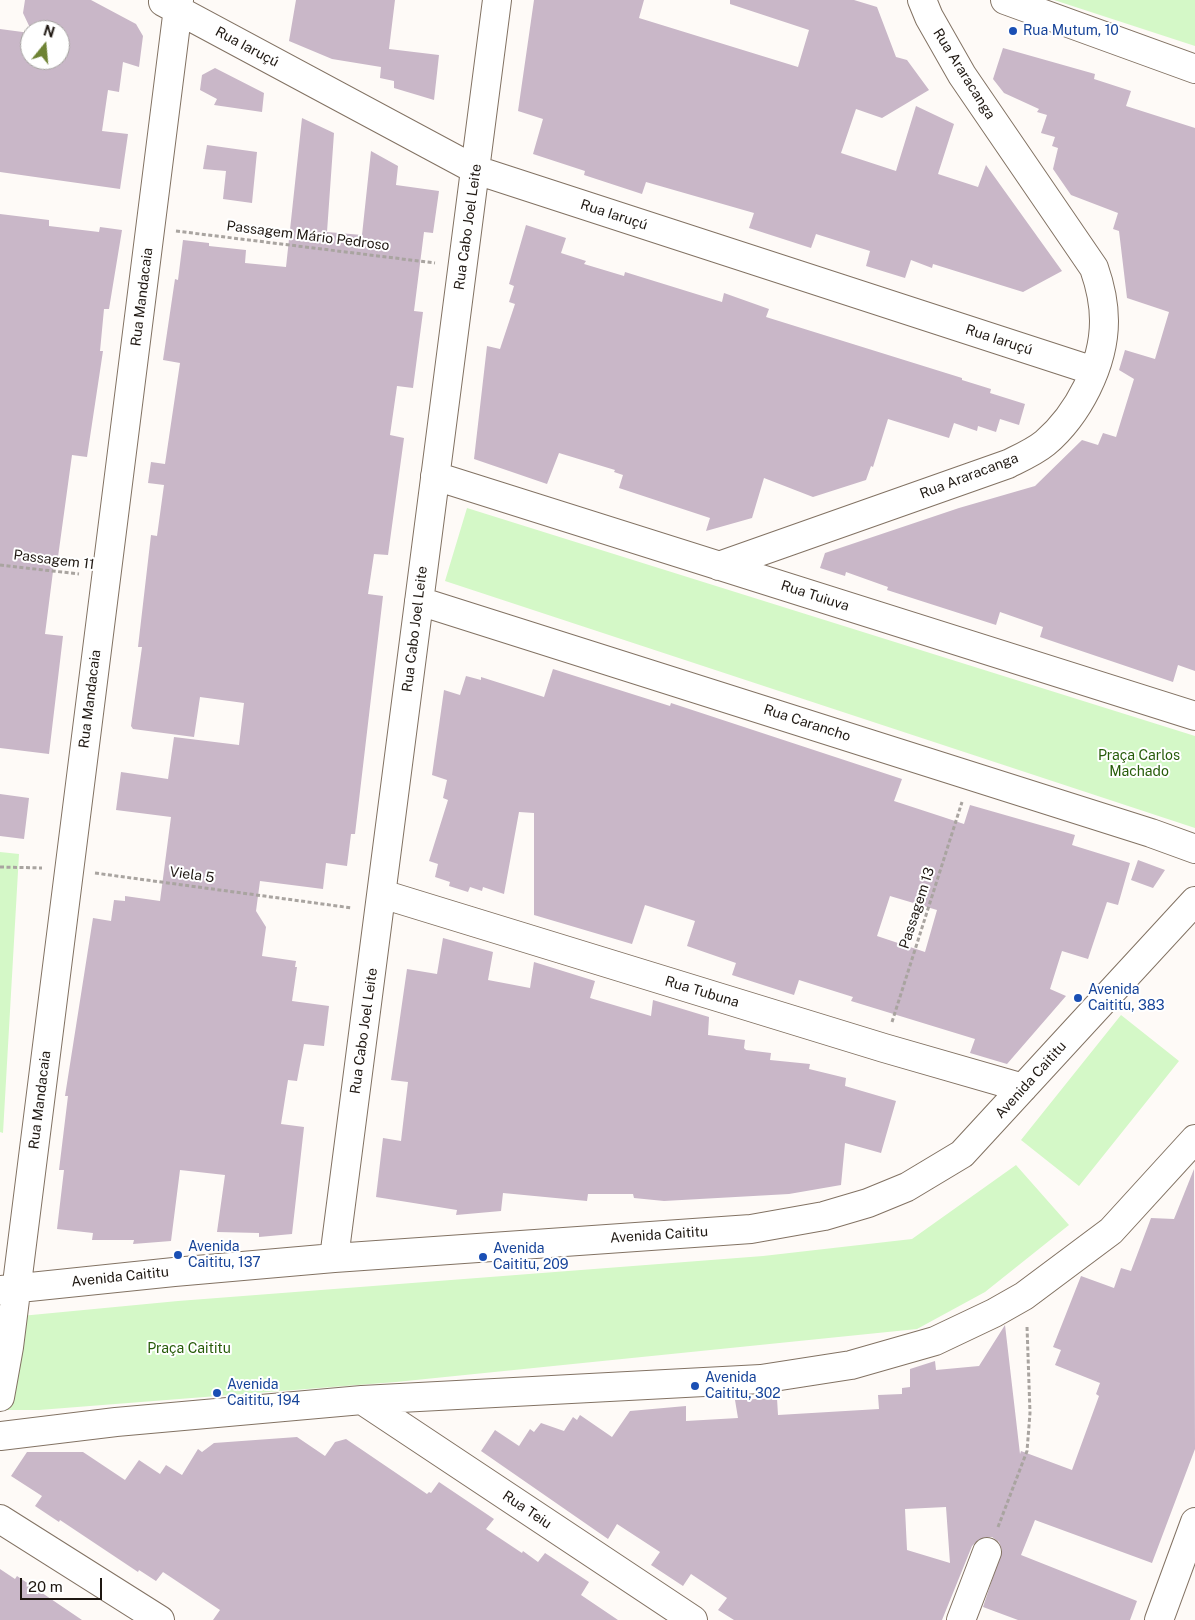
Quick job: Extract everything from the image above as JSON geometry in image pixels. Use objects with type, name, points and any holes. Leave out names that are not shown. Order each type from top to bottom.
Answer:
[{"type":"street","name":"Rua Cabo Joel Leite","points":[[334,1258],[497,0]]},
{"type":"street","name":"Rua Araracanga","points":[[718,566],[1008,464],[1044,443],[1073,412],[1094,371],[1104,322],[1100,287],[1094,268],[962,75],[929,17],[922,0]]},
{"type":"street","points":[[1005,0],[1195,69]]},
{"type":"street","name":"Rua Iaruçú","points":[[172,3],[476,170],[1094,371]]},
{"type":"street","name":"Rua Mandacaia","points":[[0,1397],[8,1289],[68,869],[151,228],[172,3]]},
{"type":"street","name":"Rua Tuiuva","points":[[434,476],[1195,716]]},
{"type":"street","name":"Rua Carancho","points":[[419,601],[971,775],[1152,833],[1195,849]]},
{"type":"street","name":"Rua Tubuna","points":[[381,903],[1023,1088]]},
{"type":"street","name":"Avenida Caititu","points":[[8,1289],[334,1258],[751,1229],[824,1216],[868,1203],[907,1187],[962,1154],[1195,903]]},
{"type":"street","points":[[0,1436],[116,1422],[362,1400],[761,1379],[851,1365],[935,1341],[994,1313],[1024,1296],[1111,1231],[1195,1139]]},
{"type":"street","name":"Rua Teiu","points":[[362,1400],[693,1620]]},
{"type":"street","points":[[0,1519],[160,1620]]},
{"type":"street","points":[[1159,1620],[1195,1522]]},
{"type":"street","points":[[961,1620],[987,1552]]},
{"type":"path","name":"Passagem Mário Pedroso","points":[[151,228],[462,267]]},
{"type":"path","name":"Passagem 11","points":[[0,565],[106,578]]},
{"type":"path","name":"Passagem 13","points":[[884,1048],[971,775]]},
{"type":"path","name":"Viela 5","points":[[0,867],[68,869],[381,903]]},
{"type":"path","points":[[987,1552],[1016,1484],[1027,1451],[1030,1413],[1024,1296]]},
{"type":"green space","points":[[1054,0],[1195,0],[1195,46]]},
{"type":"green space","name":"Praça Carlos Machado","points":[[467,508],[1195,736],[1195,828],[445,581]]},
{"type":"green space","points":[[0,852],[19,854],[3,1133],[0,1132]]},
{"type":"green space","points":[[1121,1015],[1179,1061],[1079,1186],[1021,1140]]},
{"type":"green space","name":"Praça Caititu","points":[[1016,1165],[1069,1225],[985,1292],[917,1329],[396,1382],[39,1410],[0,1410],[0,1318],[178,1301],[763,1256],[912,1239]]},
{"type":"building","points":[[25,0],[91,0],[136,24],[143,36],[139,67],[123,62],[119,92],[108,90],[102,131],[128,134],[120,189],[0,172],[0,29],[20,32],[20,70],[70,70],[70,20],[26,20],[23,13]]},
{"type":"building","points":[[296,0],[395,0],[389,49],[439,55],[434,100],[394,88],[394,81],[380,78],[381,67],[332,59],[289,41]]},
{"type":"building","points":[[534,0],[644,0],[639,18],[798,67],[809,30],[730,4],[730,0],[854,0],[877,7],[896,57],[907,60],[929,90],[882,118],[856,109],[841,153],[896,171],[916,106],[954,124],[938,174],[978,187],[986,165],[1062,271],[1023,292],[933,264],[932,268],[911,260],[905,278],[866,266],[870,251],[816,234],[811,248],[749,228],[754,213],[646,182],[642,194],[584,175],[585,171],[533,154],[543,119],[518,111]]},
{"type":"building","points":[[1003,48],[1095,74],[1094,79],[1131,91],[1126,106],[1195,128],[1195,671],[1178,665],[1173,682],[1040,637],[1043,627],[1000,612],[996,625],[887,590],[888,587],[846,572],[845,576],[820,568],[825,553],[959,508],[1035,486],[1082,440],[1098,445],[1103,433],[1116,437],[1134,379],[1119,370],[1125,350],[1155,359],[1169,312],[1127,298],[1119,231],[1113,229],[1118,213],[1071,195],[1053,169],[1058,148],[1052,146],[1055,137],[1041,133],[1047,115],[1037,112],[1039,109],[1004,93],[993,79]]},
{"type":"building","points":[[215,68],[264,93],[262,112],[214,105],[217,99],[200,90],[202,75]]},
{"type":"building","points":[[302,118],[334,133],[327,232],[362,235],[371,151],[398,166],[396,185],[439,191],[433,233],[424,232],[414,311],[423,312],[413,388],[397,386],[390,435],[404,438],[388,555],[374,554],[368,594],[383,596],[355,834],[351,834],[347,866],[326,863],[323,889],[260,881],[256,911],[266,927],[262,956],[296,961],[295,967],[297,967],[292,1001],[329,1006],[324,1046],[304,1044],[297,1081],[288,1080],[281,1124],[304,1127],[292,1234],[259,1237],[259,1233],[217,1232],[225,1175],[180,1170],[171,1241],[133,1244],[134,1240],[92,1240],[93,1233],[57,1229],[64,1170],[59,1170],[68,1096],[65,1096],[93,918],[111,921],[114,900],[125,901],[125,896],[160,901],[171,817],[116,810],[121,772],[168,779],[174,737],[239,745],[244,703],[200,697],[194,737],[133,729],[131,726],[142,647],[138,647],[151,535],[157,536],[164,485],[148,483],[151,462],[165,464],[180,363],[163,360],[175,279],[178,280],[183,240],[209,243],[209,246],[246,250],[245,263],[286,267]]},
{"type":"building","points":[[207,145],[257,152],[252,203],[223,199],[226,171],[203,169]]},
{"type":"building","points":[[0,214],[49,220],[49,226],[99,232],[100,227],[122,230],[109,309],[104,309],[100,351],[103,351],[87,457],[72,455],[58,557],[55,556],[45,634],[63,636],[49,754],[0,748]]},
{"type":"building","points":[[526,225],[566,238],[561,253],[586,261],[584,264],[624,276],[625,272],[722,302],[724,293],[769,309],[766,317],[962,378],[962,380],[991,389],[990,393],[1025,404],[1019,425],[1000,419],[996,432],[978,426],[977,431],[954,423],[949,438],[888,419],[873,467],[871,466],[866,480],[813,497],[764,478],[752,518],[706,531],[710,518],[619,488],[623,475],[614,472],[615,470],[559,453],[547,484],[474,459],[487,346],[500,349],[515,304],[509,302],[514,286],[509,284]]},
{"type":"building","points":[[553,669],[670,706],[671,703],[902,779],[894,801],[964,824],[970,805],[1075,835],[1072,845],[1130,863],[1118,905],[1107,902],[1088,959],[1062,951],[1050,989],[1066,996],[1007,1064],[970,1053],[975,1039],[851,1001],[853,997],[799,980],[794,995],[732,975],[736,963],[687,946],[695,921],[645,905],[632,944],[534,915],[534,813],[519,812],[504,894],[483,887],[482,891],[470,887],[468,892],[449,886],[450,882],[435,877],[438,864],[429,861],[448,800],[443,798],[447,780],[432,775],[444,690],[460,695],[466,676],[481,680],[481,677],[544,697]],"holes":[[[890,896],[937,910],[925,952],[877,936]]]},
{"type":"building","points":[[0,794],[29,798],[24,839],[0,836]]},
{"type":"building","points":[[1138,860],[1165,870],[1153,888],[1131,880]]},
{"type":"building","points":[[443,938],[493,952],[488,980],[530,988],[534,962],[595,981],[590,998],[651,1016],[653,1000],[709,1017],[708,1035],[745,1040],[744,1048],[746,1050],[771,1053],[770,1060],[810,1064],[809,1069],[846,1078],[845,1086],[896,1101],[881,1153],[845,1143],[841,1185],[789,1194],[664,1201],[634,1198],[633,1194],[588,1194],[587,1201],[503,1193],[501,1211],[456,1215],[457,1210],[376,1197],[383,1138],[401,1141],[408,1082],[391,1080],[407,969],[437,974]]},
{"type":"building","points":[[1194,1169],[1195,1449],[1152,1563],[1035,1520],[1021,1555],[1137,1601],[1130,1620],[1018,1620],[983,1607],[1002,1550],[999,1542],[992,1537],[985,1537],[978,1540],[972,1546],[942,1620],[734,1620],[718,1610],[727,1598],[691,1574],[683,1586],[651,1565],[660,1552],[617,1524],[608,1539],[481,1451],[495,1430],[519,1446],[530,1429],[534,1432],[541,1423],[564,1431],[573,1417],[577,1420],[580,1415],[612,1437],[630,1411],[686,1406],[686,1421],[738,1418],[735,1400],[777,1398],[778,1415],[879,1409],[878,1395],[902,1394],[902,1388],[910,1387],[910,1369],[935,1361],[936,1370],[979,1366],[1005,1325],[1020,1454],[1021,1451],[1072,1470],[1099,1396],[1096,1394],[1100,1383],[1055,1365],[1061,1350],[1053,1347],[1081,1276],[1114,1288],[1121,1268],[1131,1271],[1151,1218],[1174,1219]],"holes":[[[946,1507],[950,1563],[907,1550],[905,1509]]]},
{"type":"building","points":[[297,1437],[325,1456],[335,1442],[346,1439],[427,1494],[431,1493],[439,1482],[494,1519],[486,1529],[522,1553],[523,1551],[538,1562],[545,1553],[589,1582],[581,1595],[618,1620],[213,1620],[220,1610],[163,1572],[156,1581],[139,1570],[138,1572],[60,1520],[59,1522],[35,1506],[42,1496],[11,1476],[27,1452],[83,1452],[125,1480],[139,1460],[160,1474],[166,1465],[182,1475],[198,1449],[202,1452],[214,1443]]},
{"type":"building","points":[[0,1569],[15,1579],[17,1576],[82,1620],[0,1620]]},
{"type":"place","name":"Rua Mutum, 10","points":[[1013,31]]},
{"type":"place","name":"Avenida Caititu, 383","points":[[1078,998]]},
{"type":"place","name":"Avenida Caititu, 137","points":[[178,1255]]},
{"type":"place","name":"Avenida Caititu, 209","points":[[483,1257]]},
{"type":"place","name":"Avenida Caititu, 302","points":[[695,1386]]},
{"type":"place","name":"Avenida Caititu, 194","points":[[217,1393]]}]
